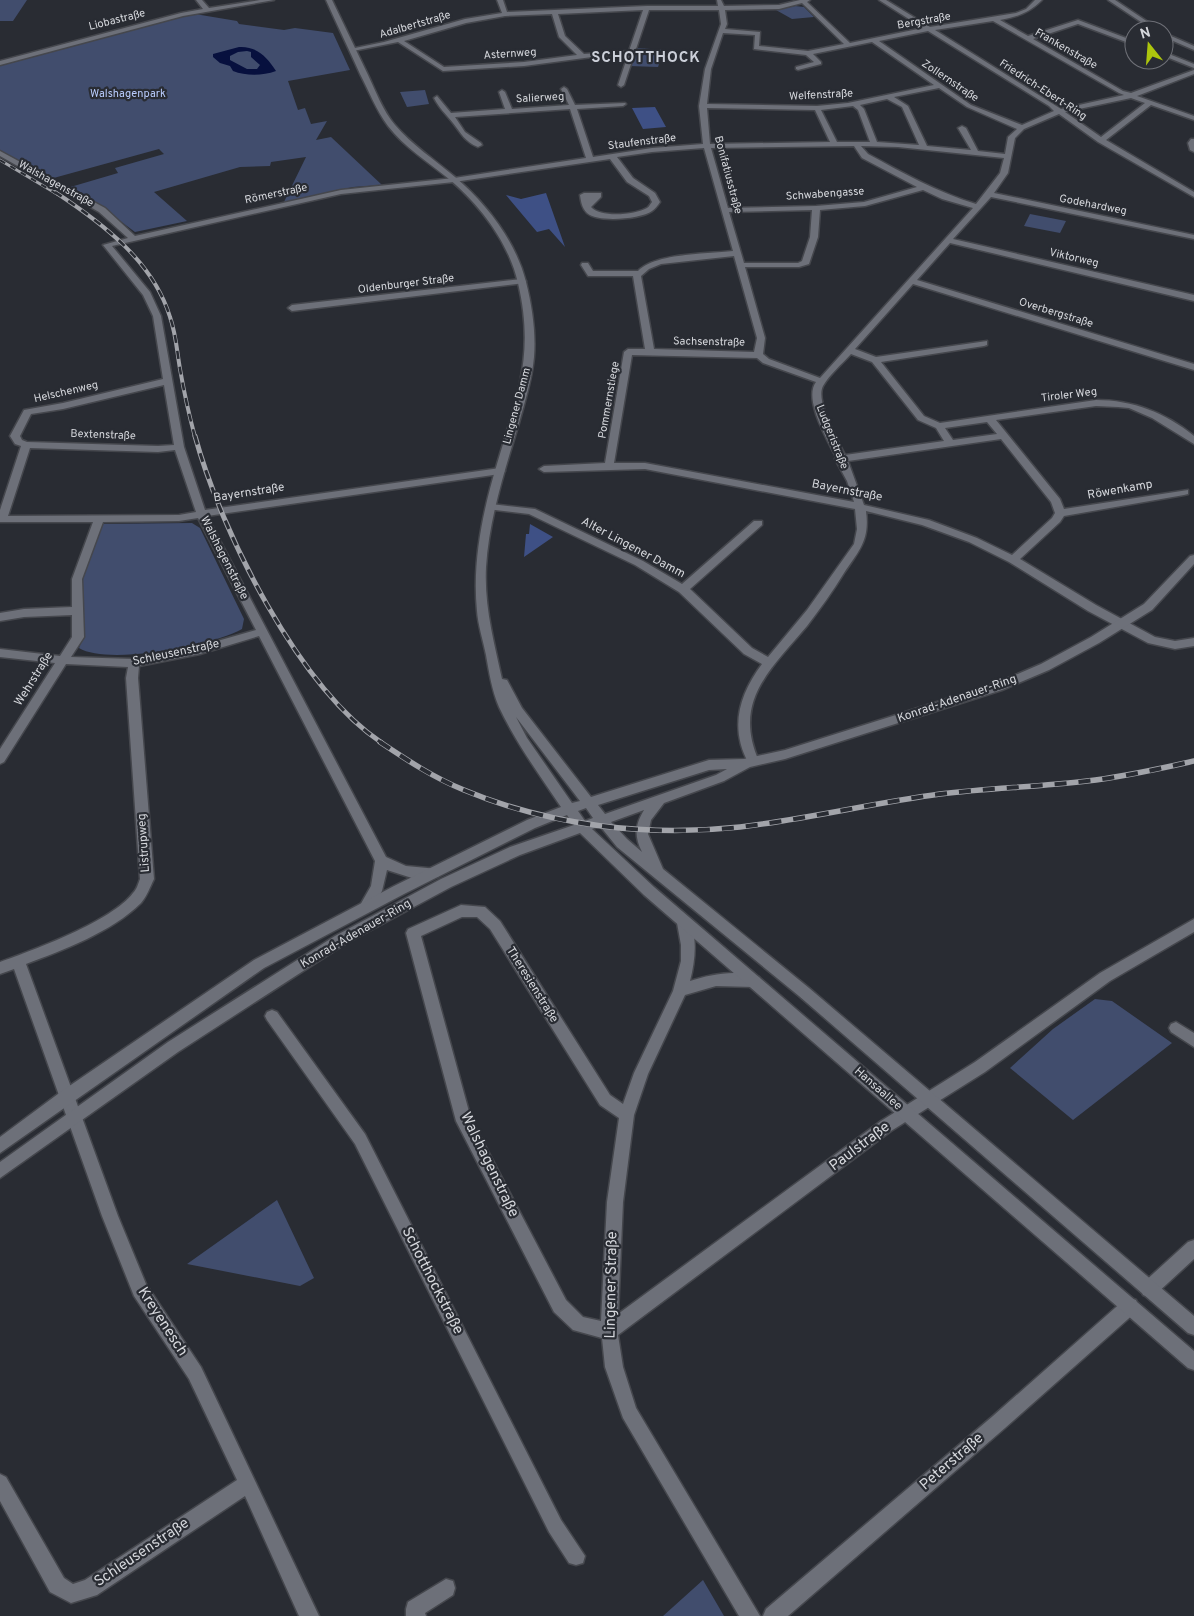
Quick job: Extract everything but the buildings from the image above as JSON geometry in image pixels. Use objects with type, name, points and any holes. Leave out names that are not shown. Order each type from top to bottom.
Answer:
[{"type":"street","points":[[199,0],[207,10]]},
{"type":"street","name":"Liobastraße","points":[[0,63],[129,27],[207,10],[271,0]]},
{"type":"street","name":"Lingener Damm","points":[[329,0],[378,104],[391,125],[408,143],[454,180],[490,218],[505,239],[514,257],[522,281],[530,321],[530,356],[526,378],[491,507],[481,567],[482,612],[504,705],[522,740],[569,809]]},
{"type":"street","points":[[500,0],[504,14]]},
{"type":"street","points":[[655,0],[658,8]]},
{"type":"street","name":"Bonifatiusstraße","points":[[718,0],[724,19],[705,82],[702,106],[707,146],[762,338],[758,350],[759,355]]},
{"type":"street","name":"Friedrich-Ebert-Ring","points":[[882,0],[1060,111],[1101,140],[1194,195]]},
{"type":"street","name":"Bergstraße","points":[[721,31],[758,33],[756,48],[808,53],[929,29],[1017,15],[1028,10],[1039,0]]},
{"type":"street","points":[[1111,0],[1142,20]]},
{"type":"street","points":[[805,1],[849,45]]},
{"type":"street","name":"Adalbertstraße","points":[[353,49],[399,40],[465,21],[504,14],[647,8],[779,7],[805,1]]},
{"type":"street","points":[[621,85],[647,8]]},
{"type":"street","points":[[554,11],[562,37],[582,56]]},
{"type":"street","name":"Frankenstraße","points":[[994,19],[1130,96],[1194,118]]},
{"type":"street","points":[[1028,38],[1078,22],[1124,39]]},
{"type":"street","points":[[1174,39],[1194,48]]},
{"type":"street","name":"Asternweg","points":[[399,40],[443,69],[524,64],[607,52],[631,52]]},
{"type":"street","name":"Zollernstraße","points":[[873,40],[969,106],[1022,128]]},
{"type":"street","points":[[798,68],[819,64],[808,53]]},
{"type":"street","points":[[1174,58],[1194,66]]},
{"type":"street","points":[[821,381],[989,194],[1004,173],[1012,137],[1022,128],[1060,111],[1130,96],[1194,72]]},
{"type":"street","name":"Welfenstraße","points":[[702,106],[817,108],[855,104],[940,86]]},
{"type":"street","name":"Salierweg","points":[[564,89],[573,107],[590,159]]},
{"type":"street","name":"Salierweg","points":[[502,92],[509,111]]},
{"type":"street","points":[[888,97],[905,106],[924,147]]},
{"type":"street","points":[[437,98],[443,109],[456,122],[462,133],[478,145]]},
{"type":"street","points":[[1101,140],[1149,103]]},
{"type":"street","name":"Salierweg","points":[[450,115],[623,104]]},
{"type":"street","points":[[855,104],[861,109],[874,144]]},
{"type":"street","points":[[817,108],[834,144]]},
{"type":"street","name":"Salierweg","points":[[456,122],[469,121],[482,113]]},
{"type":"street","points":[[962,128],[976,153]]},
{"type":"street","points":[[1194,141],[1192,143],[1194,150]]},
{"type":"street","points":[[856,144],[864,156],[924,187],[945,197],[978,207]]},
{"type":"street","name":"Staufenstraße","points":[[454,180],[652,150],[707,146],[874,144],[1008,156]]},
{"type":"street","name":"Walshagenstraße","points":[[0,153],[102,210],[132,238]]},
{"type":"street","points":[[588,206],[592,214],[599,218],[649,210],[656,202],[652,195],[630,180],[612,156]]},
{"type":"street","name":"Römerstraße","points":[[107,245],[341,192],[454,180]]},
{"type":"street","name":"Schwabengasse","points":[[725,210],[816,208],[865,204],[924,187]]},
{"type":"street","name":"Godehardweg","points":[[989,194],[1194,237]]},
{"type":"street","points":[[741,265],[799,265],[806,262],[814,237],[816,208]]},
{"type":"street","name":"Viktorweg","points":[[948,240],[1194,298]]},
{"type":"street","name":"Walshagenstraße","points":[[107,245],[147,294],[157,316],[179,447],[202,515],[381,861]]},
{"type":"street","points":[[650,352],[637,276],[646,267],[660,262],[738,253]]},
{"type":"street","points":[[585,265],[591,274],[640,273]]},
{"type":"street","name":"Oldenburger Straße","points":[[292,308],[522,281]]},
{"type":"street","name":"Overbergstraße","points":[[912,281],[1194,367]]},
{"type":"street","points":[[849,350],[875,360],[984,343]]},
{"type":"street","name":"Pommernstiege","points":[[609,466],[628,352],[650,352]]},
{"type":"street","name":"Sachsenstraße","points":[[650,352],[759,355],[766,361],[821,381]]},
{"type":"street","points":[[875,360],[921,418],[939,426],[951,444]]},
{"type":"street","name":"Ludgeristraße","points":[[750,762],[744,742],[743,726],[744,708],[752,691],[770,663],[811,613],[859,544],[863,523],[861,507],[817,403],[816,392],[821,381]]},
{"type":"street","name":"Helschenweg","points":[[26,445],[18,442],[15,436],[27,412],[52,409],[128,388],[168,382]]},
{"type":"street","name":"Tiroler Weg","points":[[939,426],[1096,403],[1118,404],[1133,407],[1159,419],[1185,432],[1194,441]]},
{"type":"street","points":[[989,418],[1056,501],[1060,513],[1056,520],[1013,560]]},
{"type":"street","points":[[840,459],[1003,436]]},
{"type":"street","points":[[1,519],[26,445]]},
{"type":"street","name":"Bextenstraße","points":[[26,445],[158,449],[179,447]]},
{"type":"street","name":"Bayernstraße","points":[[544,469],[645,466],[861,507],[925,522],[973,540],[1013,560],[1122,624],[1161,644],[1175,645],[1194,642]]},
{"type":"street","name":"Bayernstraße","points":[[1,519],[179,518],[221,510],[500,471]]},
{"type":"street","name":"Röwenkamp","points":[[1060,513],[1184,492]]},
{"type":"street","name":"Alter Lingener Damm","points":[[491,507],[531,511],[639,563],[683,589],[748,651],[770,663]]},
{"type":"street","name":"Wehrstraße","points":[[0,759],[78,637],[77,580],[99,519]]},
{"type":"street","points":[[683,589],[758,523]]},
{"type":"street","name":"Konrad-Adenauer-Ring","points":[[0,1146],[67,1096],[260,964],[366,907],[531,824],[588,802],[709,765],[750,762],[785,754],[998,687],[1045,667],[1122,624],[1148,607],[1194,558]]},
{"type":"street","points":[[0,617],[24,613],[77,611]]},
{"type":"street","name":"Schleusenstraße","points":[[0,653],[62,660],[111,663],[134,662],[200,650],[261,632]]},
{"type":"street","name":"Listrupweg","points":[[0,968],[18,962],[107,920],[138,897],[147,879],[132,678],[134,662]]},
{"type":"street","name":"Lingener Damm","points":[[493,665],[518,711],[588,802]]},
{"type":"street","name":"Konrad-Adenauer-Ring","points":[[0,1171],[173,1048],[340,940],[446,883],[515,851],[720,778],[750,762]]},
{"type":"street","points":[[659,800],[644,817],[642,839],[646,852],[663,878]]},
{"type":"street","name":"Hansaallee","points":[[588,802],[622,843],[804,992],[1194,1327]]},
{"type":"street","name":"Hansaallee","points":[[569,809],[582,827],[684,923],[754,981],[1194,1362]]},
{"type":"street","points":[[381,861],[394,870],[432,873]]},
{"type":"street","points":[[366,907],[378,887],[381,876],[381,861]]},
{"type":"street","name":"Theresienstraße","points":[[413,933],[461,911],[480,911],[495,925],[605,1100],[627,1115]]},
{"type":"street","name":"Lingener Straße","points":[[684,923],[688,945],[688,962],[680,991],[641,1073],[627,1115],[615,1202],[609,1331],[614,1368],[629,1412],[750,1616]]},
{"type":"street","name":"Paulstraße","points":[[609,1331],[811,1184],[886,1126],[980,1068],[1105,977],[1194,925]]},
{"type":"street","name":"Walshagenstraße","points":[[413,933],[418,958],[464,1121],[560,1306],[579,1324],[609,1331]]},
{"type":"street","name":"Kreyenesch","points":[[18,962],[74,1117],[140,1290],[195,1373],[310,1616]]},
{"type":"street","points":[[680,991],[698,983],[714,979],[734,978],[754,981]]},
{"type":"street","name":"Schotthockstraße","points":[[272,1016],[360,1139],[555,1526],[576,1556]]},
{"type":"street","points":[[1176,1028],[1194,1040]]},
{"type":"street","points":[[1149,1289],[1194,1248]]},
{"type":"street","name":"Peterstraße","points":[[773,1616],[999,1422],[1130,1306]]},
{"type":"street","name":"Schleusenstraße","points":[[0,1482],[57,1585],[71,1594],[90,1588],[248,1483]]},
{"type":"street","points":[[416,1616],[415,1610],[446,1588]]},
{"type":"green space","points":[[0,0],[27,0],[13,21],[0,21]]},
{"type":"green space","points":[[795,6],[804,7],[814,17],[792,19],[776,10]]},
{"type":"green space","name":"Walshagenpark","points":[[195,14],[237,21],[239,24],[284,30],[295,28],[333,33],[350,70],[288,81],[298,110],[305,108],[311,124],[327,121],[316,140],[331,137],[382,185],[353,187],[284,202],[306,157],[271,162],[270,166],[240,167],[154,192],[187,221],[135,232],[104,209],[67,188],[118,173],[115,168],[164,154],[159,149],[50,179],[0,151],[0,66]]},
{"type":"green space","points":[[637,48],[664,50],[658,67],[629,66],[632,52]]},
{"type":"green space","points":[[425,90],[429,104],[407,107],[400,92]]},
{"type":"green space","points":[[1030,214],[1066,221],[1060,233],[1024,226]]},
{"type":"green space","points":[[192,523],[200,528],[244,619],[242,629],[186,647],[136,654],[113,655],[93,653],[79,648],[83,638],[81,581],[100,524]]},
{"type":"green space","points":[[1095,999],[1112,1001],[1172,1043],[1073,1120],[1010,1068],[1053,1029]]},
{"type":"green space","points":[[277,1200],[314,1278],[300,1286],[187,1264]]},
{"type":"green space","points":[[703,1580],[724,1616],[663,1616]]},
{"type":"shaded area","points":[[239,47],[251,48],[261,53],[276,71],[260,75],[238,73],[233,71],[230,66],[220,63],[213,57],[213,54]],"holes":[[[238,52],[251,52],[251,57],[260,65],[257,69],[247,69],[230,60],[230,56]]]},
{"type":"railway","points":[[0,160],[57,194]]},
{"type":"railway","points":[[55,192],[108,230],[124,245],[139,261],[162,297],[172,323],[195,437]]},
{"type":"railway","points":[[195,436],[223,516],[243,560],[267,604],[293,646],[321,685],[351,718],[382,743]]},
{"type":"railway","points":[[380,742],[442,780],[497,802],[530,812],[600,826],[670,831],[740,827],[940,794],[1100,779],[1140,773],[1194,761]]},
{"type":"district","name":"SCHOTTHOCK","points":[[646,58]]}]
